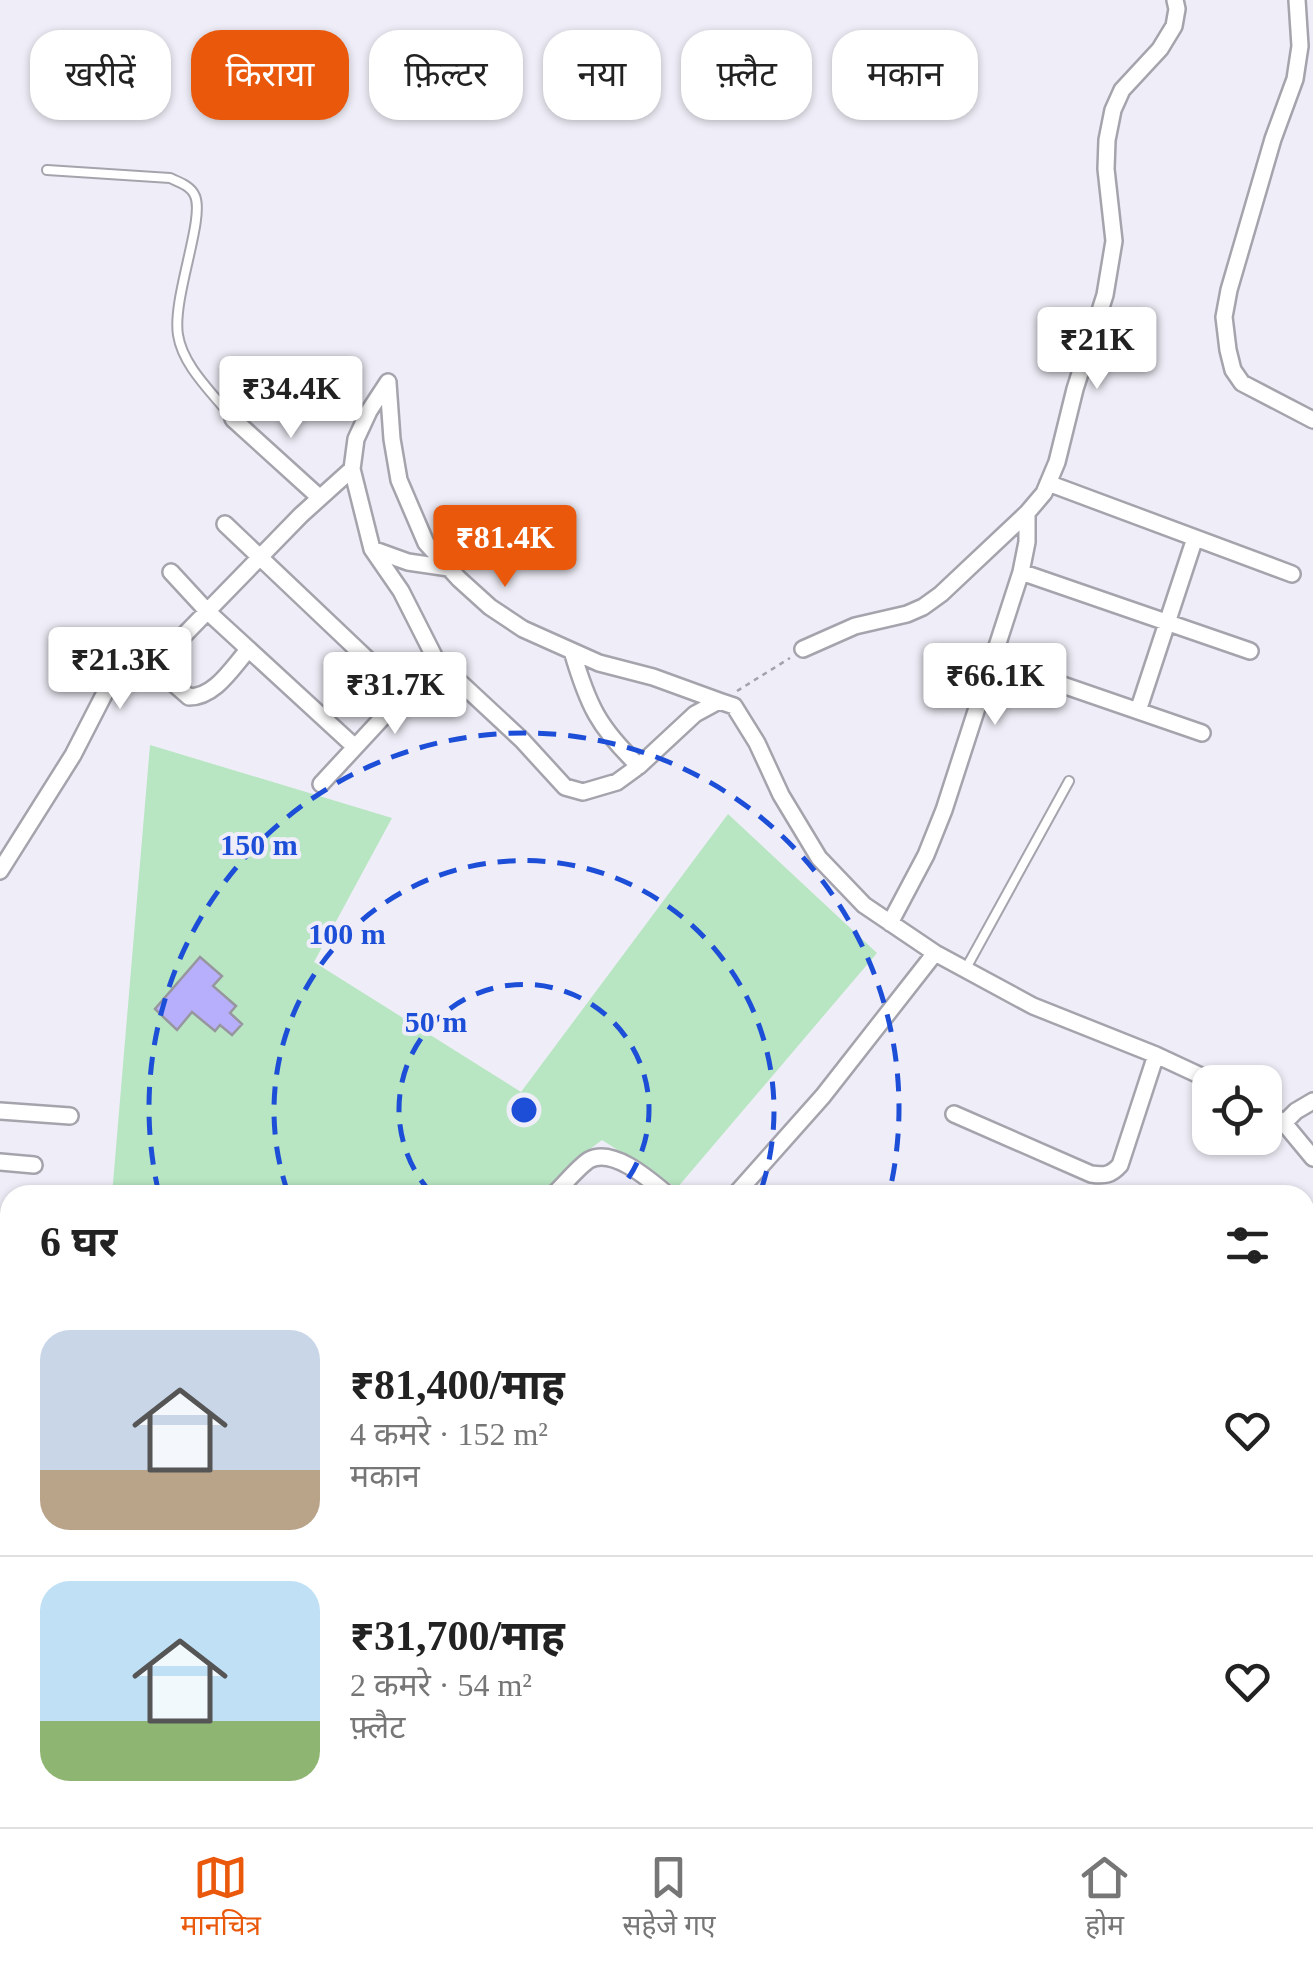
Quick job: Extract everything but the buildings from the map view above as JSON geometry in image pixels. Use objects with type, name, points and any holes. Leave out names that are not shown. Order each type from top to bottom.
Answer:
[{"type":"street","points":[[804,649],[854,626],[923,607],[1044,493],[1057,462],[1074,389],[1105,295],[1114,241],[1106,170],[1112,110],[1122,90],[1160,49],[1174,26],[1175,0]]},
{"type":"street","points":[[1297,0],[1300,46],[1295,79],[1273,139],[1224,317],[1233,370],[1242,383],[1313,420]]},
{"type":"street","points":[[719,701],[695,714],[618,782],[583,792],[565,787],[522,740],[436,660],[401,591],[372,549],[352,470],[356,439],[388,382],[398,480],[426,543],[490,607],[523,629],[599,663],[653,677],[734,706],[819,858],[864,905],[936,953],[1033,1006],[1192,1072]]},
{"type":"street","points":[[233,419],[319,497]]},
{"type":"street","points":[[154,666],[319,497],[352,470]]},
{"type":"street","points":[[1048,483],[1292,574]]},
{"type":"street","points":[[890,923],[944,810],[1021,572],[1027,513]]},
{"type":"street","points":[[225,524],[404,694]]},
{"type":"street","points":[[1138,711],[1195,538]]},
{"type":"street","points":[[372,549],[408,562],[448,568]]},
{"type":"street","points":[[171,572],[248,650],[355,747]]},
{"type":"street","points":[[1021,572],[1250,651]]},
{"type":"street","points":[[0,871],[73,755],[110,682],[130,657],[140,654],[189,698],[196,698],[208,694],[248,650]]},
{"type":"street","points":[[572,652],[585,696],[604,730],[639,766]]},
{"type":"street","points":[[321,784],[436,660]]},
{"type":"street","points":[[993,661],[1202,733]]},
{"type":"street","points":[[744,1185],[833,1084],[936,953]]},
{"type":"street","points":[[954,1114],[1092,1174],[1112,1174],[1120,1166],[1156,1055]]},
{"type":"street","points":[[1313,1101],[1284,1123],[1313,1158]]},
{"type":"street","points":[[0,1112],[70,1116]]},
{"type":"street","points":[[564,1185],[590,1160],[608,1156],[656,1185]]},
{"type":"street","points":[[0,1162],[34,1165]]},
{"type":"lane","points":[[47,170],[170,178],[187,186],[196,197],[197,214],[178,302],[178,334],[186,358],[233,419]]},
{"type":"lane","points":[[965,970],[1069,780]]},
{"type":"path","points":[[719,701],[804,649]]},
{"type":"green space","points":[[150,745],[392,818],[314,962],[521,1092],[728,814],[877,953],[680,1185],[672,1185],[602,1140],[577,1159],[555,1185],[113,1185]]}]
